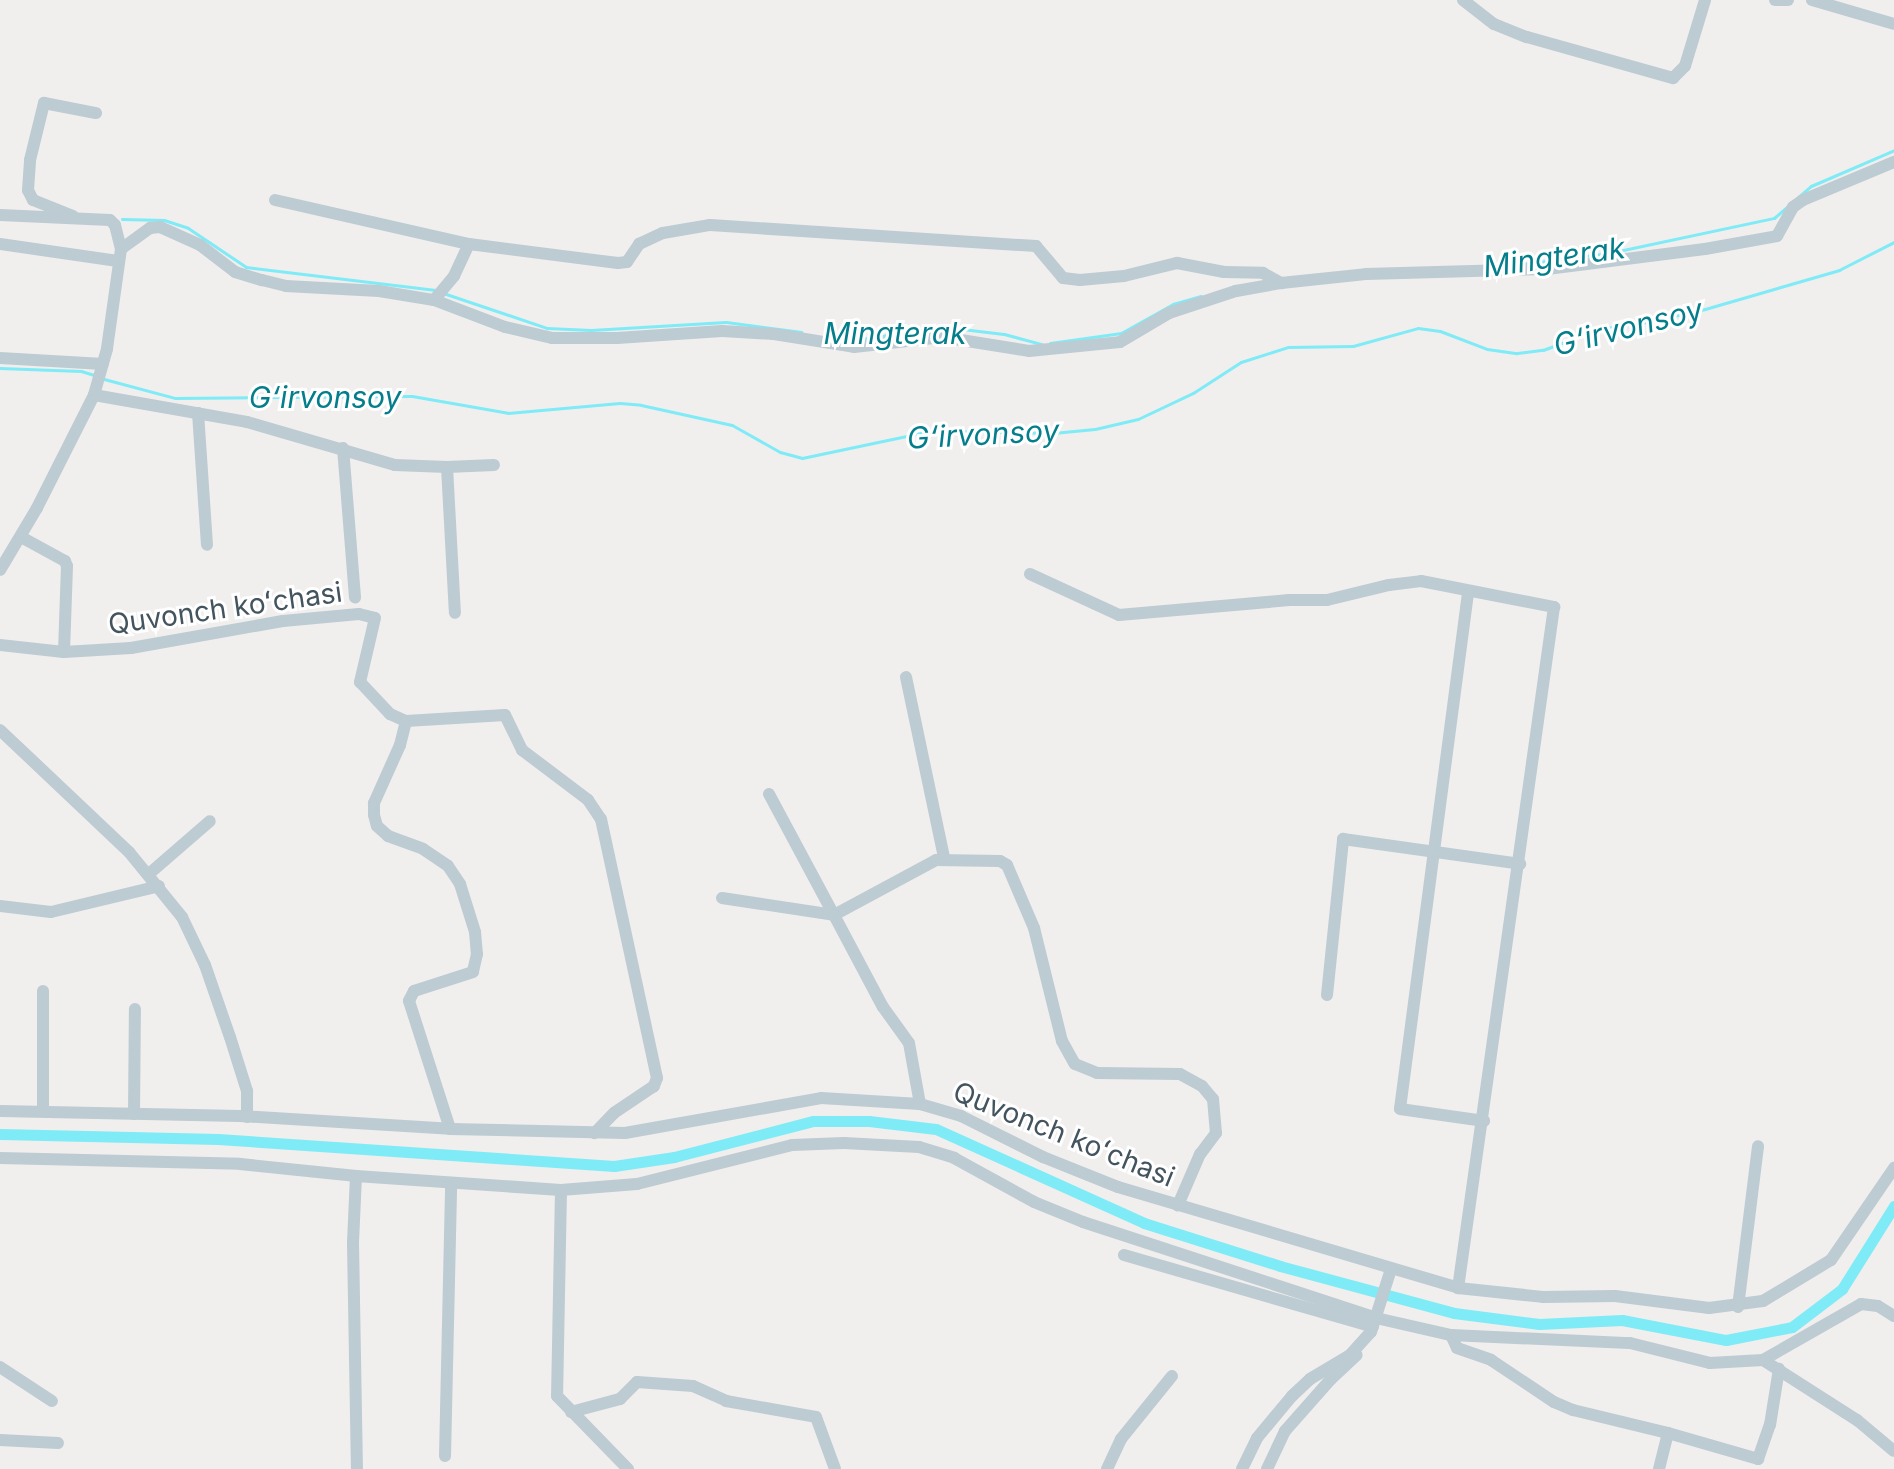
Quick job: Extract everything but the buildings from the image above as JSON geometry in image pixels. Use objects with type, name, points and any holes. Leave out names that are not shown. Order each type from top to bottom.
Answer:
[{"type":"street","points":[[1463,0],[1494,24],[1527,37],[1673,78],[1685,66],[1705,0]]},
{"type":"street","points":[[1775,0],[1788,0]]},
{"type":"street","points":[[1812,0],[1894,24]]},
{"type":"street","points":[[85,220],[33,200],[28,190],[30,160],[44,103],[96,113]]},
{"type":"street","points":[[0,244],[120,255],[150,228],[160,227],[200,245],[235,272],[262,280],[286,286],[436,297],[505,327],[552,338],[722,331],[774,334],[854,347],[942,337],[1029,351],[1120,342],[1169,313],[1236,291],[1281,283],[1366,274],[1547,269],[1705,249],[1777,236],[1793,207],[1803,200],[1894,162]]},
{"type":"street","points":[[275,200],[469,244],[618,263],[627,262],[639,244],[663,233],[710,225],[1036,246],[1063,278],[1080,280],[1124,276],[1177,263],[1224,272],[1263,273],[1281,283]]},
{"type":"street","points":[[0,215],[110,220],[115,225],[120,255],[115,305],[96,390],[21,537],[0,570]]},
{"type":"street","points":[[436,297],[469,244]]},
{"type":"street","points":[[0,358],[103,364]]},
{"type":"street","points":[[96,390],[247,422],[395,465],[494,465]]},
{"type":"street","points":[[198,413],[207,545]]},
{"type":"street","points":[[343,448],[355,598]]},
{"type":"street","points":[[447,467],[455,613]]},
{"type":"street","points":[[21,537],[65,561],[67,566],[64,652]]},
{"type":"street","points":[[1030,574],[1119,615],[1289,600],[1327,600],[1389,585],[1421,581],[1445,584],[1468,593],[1554,607],[1484,1121],[1458,1288]]},
{"type":"street","points":[[1468,593],[1400,1109],[1484,1121]]},
{"type":"street","name":"Quvonch koʻchasi","points":[[0,645],[64,652],[131,648],[268,623],[359,614],[375,618],[360,682],[390,714],[406,721]]},
{"type":"street","points":[[906,677],[944,858]]},
{"type":"street","points":[[450,1129],[409,1001],[414,991],[473,972],[477,954],[475,932],[460,884],[448,866],[423,849],[388,836],[377,826],[374,803],[400,745],[406,721],[505,715],[522,750],[588,800],[601,819],[657,1078],[654,1086],[614,1113],[595,1133]]},
{"type":"street","points":[[0,730],[150,873],[182,917],[205,965],[247,1091],[247,1117]]},
{"type":"street","points":[[769,794],[883,1007],[909,1043],[920,1104]]},
{"type":"street","points":[[150,873],[210,821]]},
{"type":"street","points":[[1327,995],[1343,839],[1347,836],[1520,864]]},
{"type":"street","points":[[722,898],[834,915],[944,858],[1007,865],[1034,928],[1062,1041],[1075,1064],[1097,1073],[1180,1074],[1202,1086],[1213,1099],[1216,1133],[1200,1154],[1178,1205]]},
{"type":"street","points":[[0,906],[51,912],[159,886]]},
{"type":"street","points":[[43,991],[43,1111]]},
{"type":"street","points":[[134,1114],[135,1009]]},
{"type":"street","name":"Quvonch koʻchasi","points":[[0,1111],[247,1117],[450,1129],[625,1133],[821,1098],[920,1104],[961,1116],[1043,1157],[1118,1187],[1458,1288],[1529,1296],[1615,1296],[1709,1308],[1738,1307],[1763,1301],[1831,1260],[1894,1168]]},
{"type":"street","points":[[0,1158],[240,1164],[356,1176],[561,1190],[637,1184],[792,1145],[844,1143],[919,1147],[954,1158],[1034,1202],[1083,1222],[1373,1325]]},
{"type":"street","points":[[1738,1307],[1758,1146]]},
{"type":"street","points":[[356,1176],[353,1243],[357,1469]]},
{"type":"street","points":[[445,1456],[451,1183]]},
{"type":"street","points":[[561,1190],[557,1396],[628,1469]]},
{"type":"street","points":[[1124,1255],[1373,1325],[1451,1335],[1630,1343],[1710,1363],[1763,1360],[1861,1304],[1878,1306],[1894,1316]]},
{"type":"street","points":[[1267,1469],[1285,1431],[1331,1379],[1352,1362],[1373,1325],[1391,1269]]},
{"type":"street","points":[[1242,1469],[1257,1438],[1292,1396],[1310,1379],[1350,1355],[1373,1325]]},
{"type":"street","points":[[1451,1335],[1457,1348],[1491,1360],[1554,1402],[1573,1410],[1668,1433],[1757,1464],[1770,1425],[1779,1369]]},
{"type":"street","points":[[1763,1360],[1857,1420],[1894,1451]]},
{"type":"street","points":[[0,1367],[52,1401]]},
{"type":"street","points":[[1107,1469],[1121,1439],[1172,1376]]},
{"type":"street","points":[[571,1412],[620,1399],[637,1382],[693,1386],[726,1401],[816,1417],[835,1469]]},
{"type":"street","points":[[1659,1469],[1668,1433]]},
{"type":"street","points":[[0,1440],[58,1443]]},
{"type":"waterway","name":"Mingterak","points":[[1522,264],[1609,253],[1774,218],[1811,186],[1894,150]]},
{"type":"waterway","name":"Mingterak","points":[[122,219],[164,220],[188,228],[246,267],[436,290]]},
{"type":"waterway","name":"G‘irvonsoy","points":[[104,379],[175,398],[412,396],[508,413],[620,403],[641,405],[732,425],[780,452],[802,458],[930,431],[1053,433],[1095,429],[1138,419],[1193,393],[1241,362],[1288,347],[1353,346],[1418,328],[1440,331],[1487,349],[1517,353],[1543,350],[1599,329],[1705,309],[1839,270],[1894,242]]},
{"type":"waterway","name":"Mingterak","points":[[443,293],[547,328],[591,330],[726,322],[801,332]]},
{"type":"waterway","name":"Mingterak","points":[[1050,343],[1121,333],[1173,304],[1201,296]]},
{"type":"waterway","name":"Mingterak","points":[[832,338],[860,339],[945,327],[1004,334],[1042,344]]},
{"type":"waterway","name":"G‘irvonsoy","points":[[0,368],[81,371],[97,376]]},
{"type":"waterway","points":[[0,1134],[218,1139],[614,1166],[674,1157],[813,1121],[869,1121],[936,1129],[1144,1223],[1280,1266],[1454,1313],[1539,1324],[1622,1320],[1726,1340],[1792,1327],[1842,1289],[1894,1206]]}]
